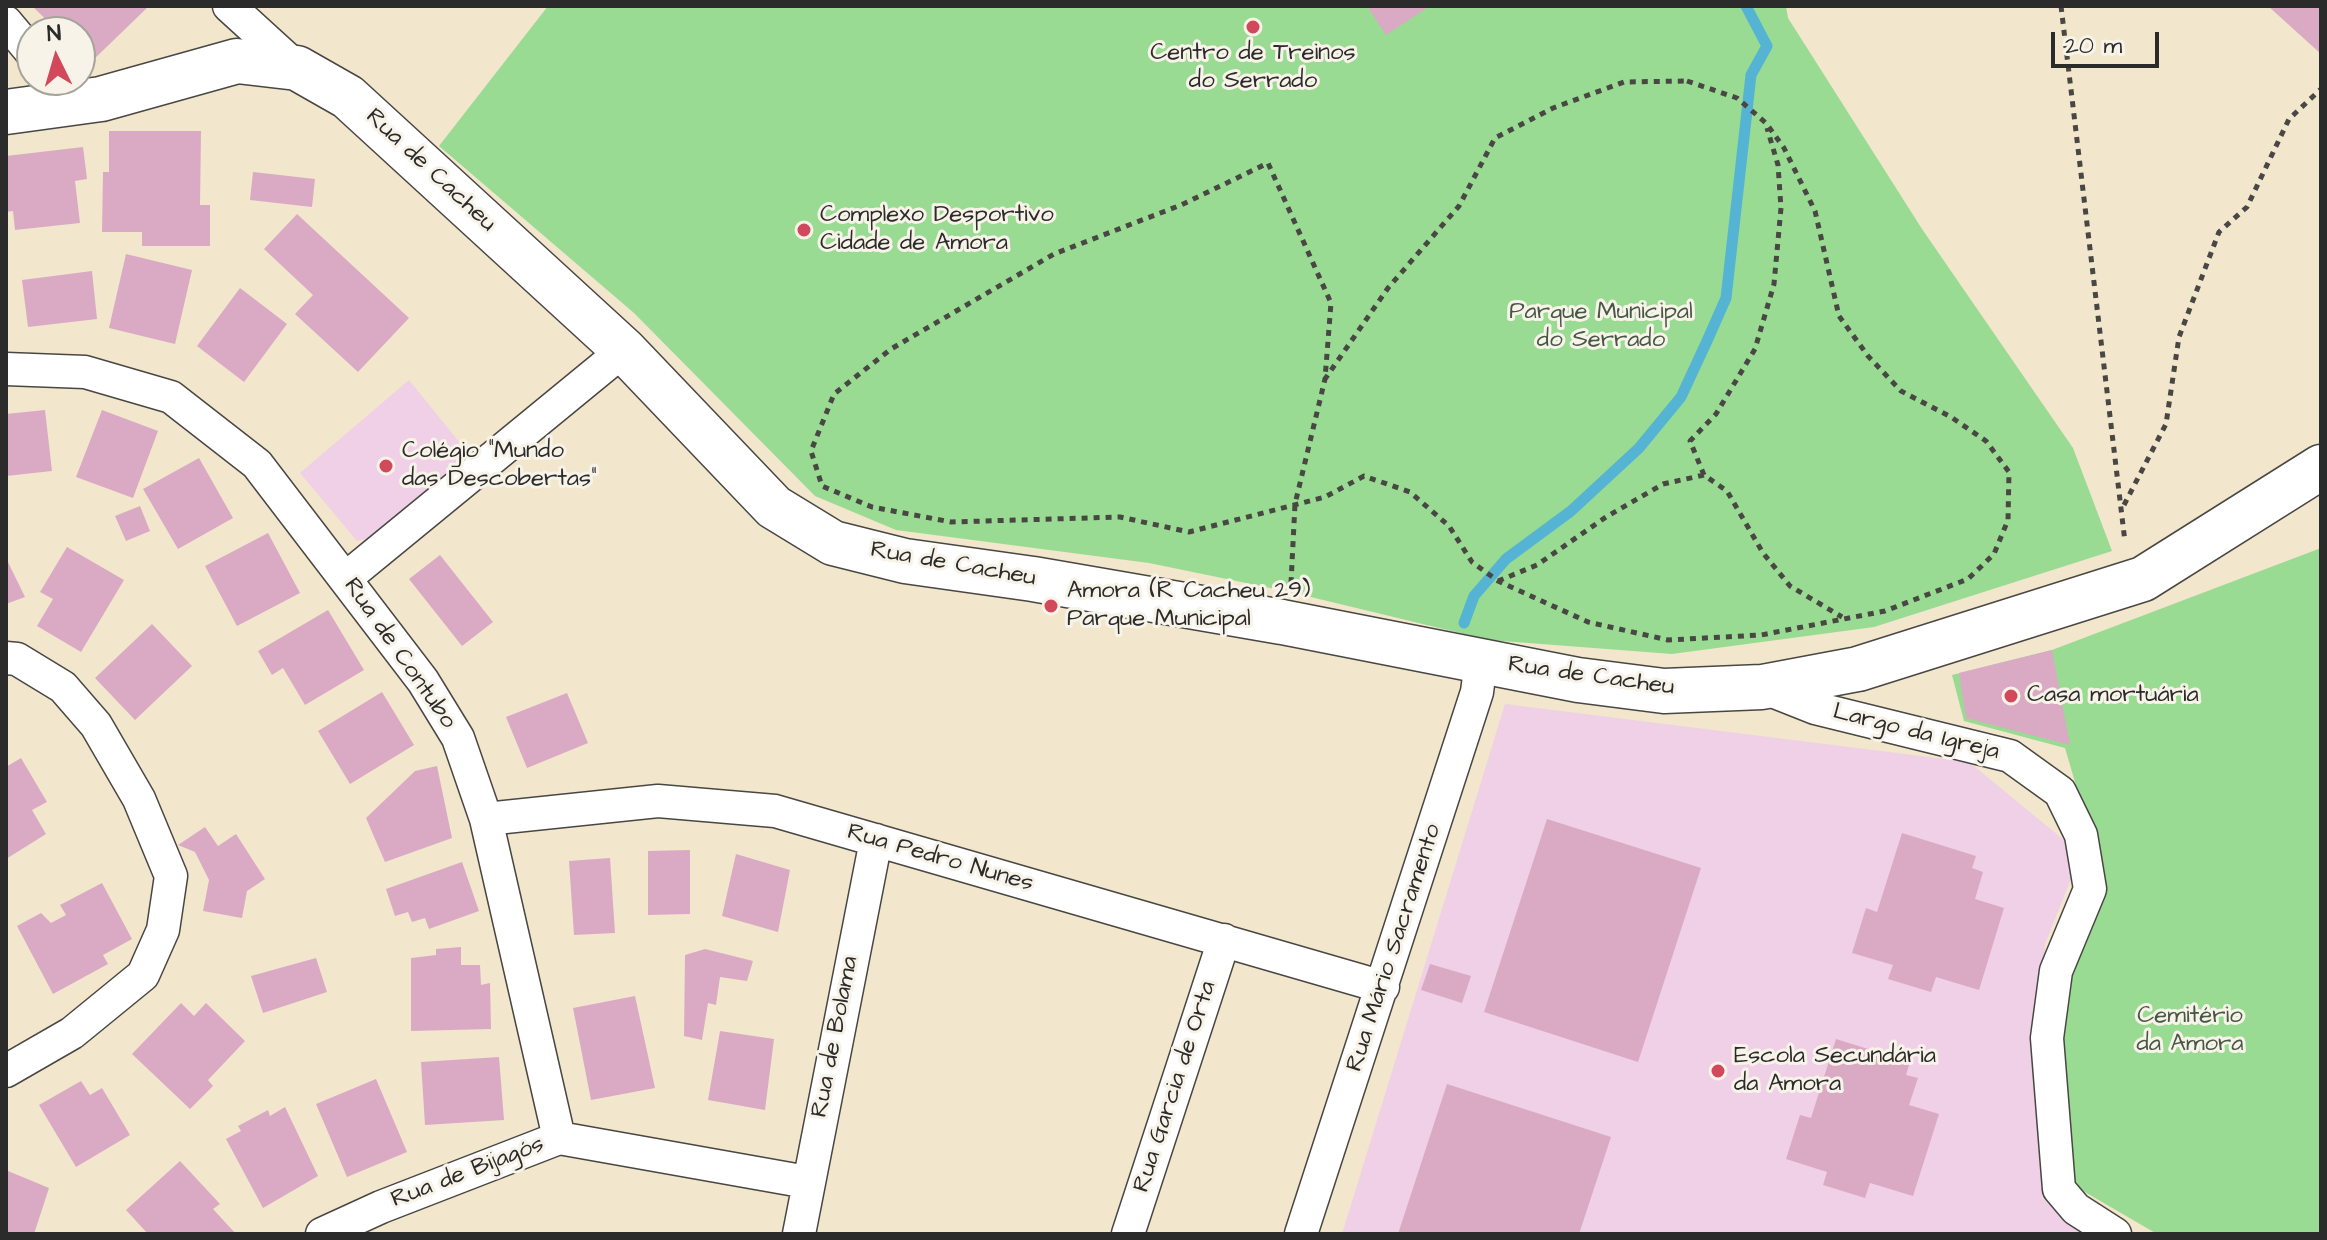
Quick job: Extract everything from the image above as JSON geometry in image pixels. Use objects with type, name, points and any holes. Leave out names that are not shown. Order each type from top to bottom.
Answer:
[{"type":"main road","name":"Rua de Cacheu","points":[[96,86],[237,61],[266,61],[297,68],[348,97],[624,350],[774,507],[833,543],[905,561],[1075,586],[1578,680],[1664,691],[1762,687],[1858,669],[2143,579],[2321,467]]},
{"type":"main road","name":"Rua de Cacheu","points":[[6,112],[52,96]]},
{"type":"street","points":[[229,6],[297,68]]},
{"type":"street","points":[[346,578],[624,350]]},
{"type":"street","name":"Rua de Contubo","points":[[6,369],[85,372],[171,397],[257,464],[423,681],[458,738],[486,819],[559,1138]]},
{"type":"street","points":[[6,658],[17,659],[63,687],[96,725],[139,799],[171,876],[163,930],[143,975],[72,1033],[6,1071]]},
{"type":"street","name":"Rua Mário Sacramento","points":[[1301,1234],[1477,692],[1481,661]]},
{"type":"street","name":"Largo da Igreja","points":[[1762,687],[1815,708],[2010,756],[2060,792],[2081,835],[2090,889],[2056,971],[2047,1038],[2059,1189],[2076,1209],[2115,1234]]},
{"type":"street","name":"Rua Pedro Nunes","points":[[486,819],[658,801],[775,811],[1383,987]]},
{"type":"street","name":"Rua de Bolama","points":[[799,1234],[876,840]]},
{"type":"street","name":"Rua Garcia de Orta","points":[[1128,1234],[1224,940]]},
{"type":"street","name":"Rua de Bijagós","points":[[322,1234],[381,1207],[559,1138],[807,1182]]},
{"type":"path","points":[[2061,6],[2123,506],[2125,545],[2143,579]]},
{"type":"path","points":[[1290,592],[1295,504],[1325,379],[1331,303],[1268,163],[1181,205],[1054,254],[891,349],[834,394],[811,451],[822,486],[872,507],[951,522],[1120,517],[1189,532],[1295,504],[1325,497],[1364,476],[1410,492],[1449,526],[1472,562],[1497,580],[1588,622],[1668,640],[1761,635],[1885,611],[1968,579],[1994,554],[2008,520],[2009,472],[1986,441],[1951,417],[1901,391],[1868,356],[1839,316],[1815,211],[1784,148],[1766,123],[1737,98],[1687,81],[1624,82],[1553,108],[1495,138],[1459,206],[1388,288],[1325,379]]},
{"type":"path","points":[[2123,506],[2166,424],[2179,337],[2219,232],[2247,207],[2289,119],[2321,89]]},
{"type":"path","points":[[1766,123],[1778,165],[1781,208],[1774,284],[1755,349],[1716,414],[1690,441],[1704,475],[1727,491],[1763,553],[1790,586],[1843,618]]},
{"type":"path","points":[[1497,580],[1537,565],[1606,517],[1663,484],[1704,475]]},
{"type":"shaded area","name":"Colégio \"Mundo das Descobertas\"","points":[[409,380],[473,459],[369,538],[357,541],[300,473]]},
{"type":"shaded area","name":"Escola Secundária da Amora","points":[[1505,704],[1969,762],[2081,854],[2045,944],[2042,1198],[2090,1234],[1342,1234]]},
{"type":"green space","name":"Parque Municipal do Serrado","points":[[548,6],[1786,6],[1788,18],[1922,229],[2073,448],[2112,551],[1874,627],[1672,654],[1489,640],[1290,592],[1149,563],[896,530],[815,496],[634,313],[439,146]]},
{"type":"green space","name":"Cemitério da Amora","points":[[2321,548],[2321,1234],[2157,1234],[2066,1181],[2058,999],[2104,881],[2065,748],[1964,721],[1952,675],[2052,650]]},
{"type":"building","points":[[32,6],[149,6],[96,57],[96,16],[42,16]]},
{"type":"building","points":[[1367,6],[1430,6],[1386,35]]},
{"type":"building","points":[[2268,6],[2321,6],[2321,54]]},
{"type":"building","points":[[109,131],[201,131],[200,205],[210,205],[210,246],[142,246],[142,232],[102,232],[103,172],[109,172]]},
{"type":"building","points":[[83,147],[87,179],[75,181],[80,223],[15,230],[13,211],[6,212],[6,156]]},
{"type":"building","points":[[253,172],[315,179],[312,207],[250,200]]},
{"type":"building","points":[[297,214],[409,318],[358,372],[295,314],[313,295],[264,249]]},
{"type":"building","points":[[126,254],[192,270],[175,344],[109,328]]},
{"type":"building","points":[[92,271],[97,319],[28,327],[22,280]]},
{"type":"building","points":[[240,288],[287,324],[244,382],[197,346]]},
{"type":"building","points":[[45,410],[52,471],[6,476],[6,414]]},
{"type":"building","points":[[102,410],[158,431],[133,498],[76,477]]},
{"type":"building","points":[[199,458],[233,518],[178,549],[143,489]]},
{"type":"building","points":[[140,506],[150,531],[126,541],[115,516]]},
{"type":"building","points":[[268,533],[300,593],[237,626],[205,566]]},
{"type":"building","points":[[67,547],[124,580],[81,652],[37,626],[53,599],[40,592]]},
{"type":"building","points":[[440,555],[493,622],[462,646],[409,579]]},
{"type":"building","points":[[6,558],[25,597],[6,604]]},
{"type":"building","points":[[328,610],[364,670],[305,705],[283,668],[272,675],[258,651]]},
{"type":"building","points":[[152,624],[192,666],[135,720],[95,678]]},
{"type":"building","name":"Casa mortuária","points":[[2052,650],[2070,745],[1966,718],[1959,673]]},
{"type":"building","points":[[382,692],[414,745],[350,784],[318,731]]},
{"type":"building","points":[[567,693],[588,743],[527,768],[506,717]]},
{"type":"building","points":[[21,758],[47,802],[32,810],[46,834],[6,859],[6,767]]},
{"type":"building","points":[[437,766],[452,838],[385,862],[366,818],[415,771]]},
{"type":"building","points":[[1547,819],[1701,868],[1638,1062],[1484,1012]]},
{"type":"building","points":[[205,827],[218,846],[236,834],[265,879],[247,891],[242,918],[203,911],[209,880],[195,852],[178,845]]},
{"type":"building","points":[[1902,833],[1976,856],[1972,868],[1983,872],[1975,899],[2004,908],[1979,990],[1936,977],[1931,992],[1888,979],[1893,965],[1852,953],[1866,908],[1877,912]]},
{"type":"building","points":[[690,850],[690,914],[648,915],[648,851]]},
{"type":"building","points":[[736,854],[790,870],[778,932],[722,916]]},
{"type":"building","points":[[610,858],[615,933],[574,935],[569,861]]},
{"type":"building","points":[[462,862],[479,911],[429,929],[425,918],[412,922],[408,912],[395,916],[386,889]]},
{"type":"building","points":[[102,883],[132,939],[103,955],[108,964],[53,994],[17,926],[41,913],[51,923],[66,915],[60,905]]},
{"type":"building","points":[[461,947],[461,965],[480,965],[481,985],[490,983],[491,1029],[411,1031],[411,958],[436,955],[436,949]]},
{"type":"building","points":[[705,949],[753,961],[747,981],[720,977],[716,1005],[708,1003],[702,1040],[684,1036],[685,955]]},
{"type":"building","points":[[316,958],[327,992],[263,1013],[251,976]]},
{"type":"building","points":[[1430,964],[1471,976],[1462,1003],[1421,990]]},
{"type":"building","points":[[635,996],[655,1088],[591,1100],[573,1008]]},
{"type":"building","points":[[181,1003],[194,1016],[206,1003],[245,1041],[208,1080],[213,1086],[190,1109],[132,1054]]},
{"type":"building","points":[[720,1031],[774,1039],[765,1110],[708,1100]]},
{"type":"building","points":[[1836,1039],[1910,1062],[1906,1075],[1918,1078],[1909,1105],[1939,1114],[1913,1196],[1870,1183],[1865,1198],[1823,1185],[1827,1172],[1786,1159],[1800,1115],[1811,1118]]},
{"type":"building","points":[[499,1057],[504,1120],[425,1125],[421,1062]]},
{"type":"building","points":[[376,1079],[407,1152],[347,1177],[316,1104]]},
{"type":"building","points":[[81,1081],[90,1095],[102,1088],[130,1135],[76,1167],[39,1105]]},
{"type":"building","points":[[1447,1084],[1611,1137],[1579,1234],[1398,1234]]},
{"type":"building","points":[[285,1107],[318,1176],[263,1208],[226,1139],[241,1131],[238,1126],[268,1110],[270,1116]]},
{"type":"building","points":[[180,1161],[220,1204],[213,1209],[236,1234],[148,1234],[126,1210]]},
{"type":"building","points":[[8,1171],[49,1188],[34,1234],[6,1234]]},
{"type":"waterway","points":[[1464,623],[1474,596],[1506,559],[1571,511],[1639,448],[1681,397],[1707,341],[1726,298],[1751,75],[1767,46],[1746,6]]},
{"type":"place","name":"Centro de Treinos do Serrado","points":[[1253,27]]},
{"type":"place","name":"Complexo Desportivo Cidade de Amora","points":[[804,230]]},
{"type":"place","name":"Colégio \"Mundo das Descobertas\"","points":[[386,466]]},
{"type":"place","name":"Amora (R Cacheu 29) Parque Municipal","points":[[1051,606]]},
{"type":"place","name":"Casa mortuária","points":[[2011,696]]},
{"type":"place","name":"Escola Secundária da Amora","points":[[1718,1071]]}]
